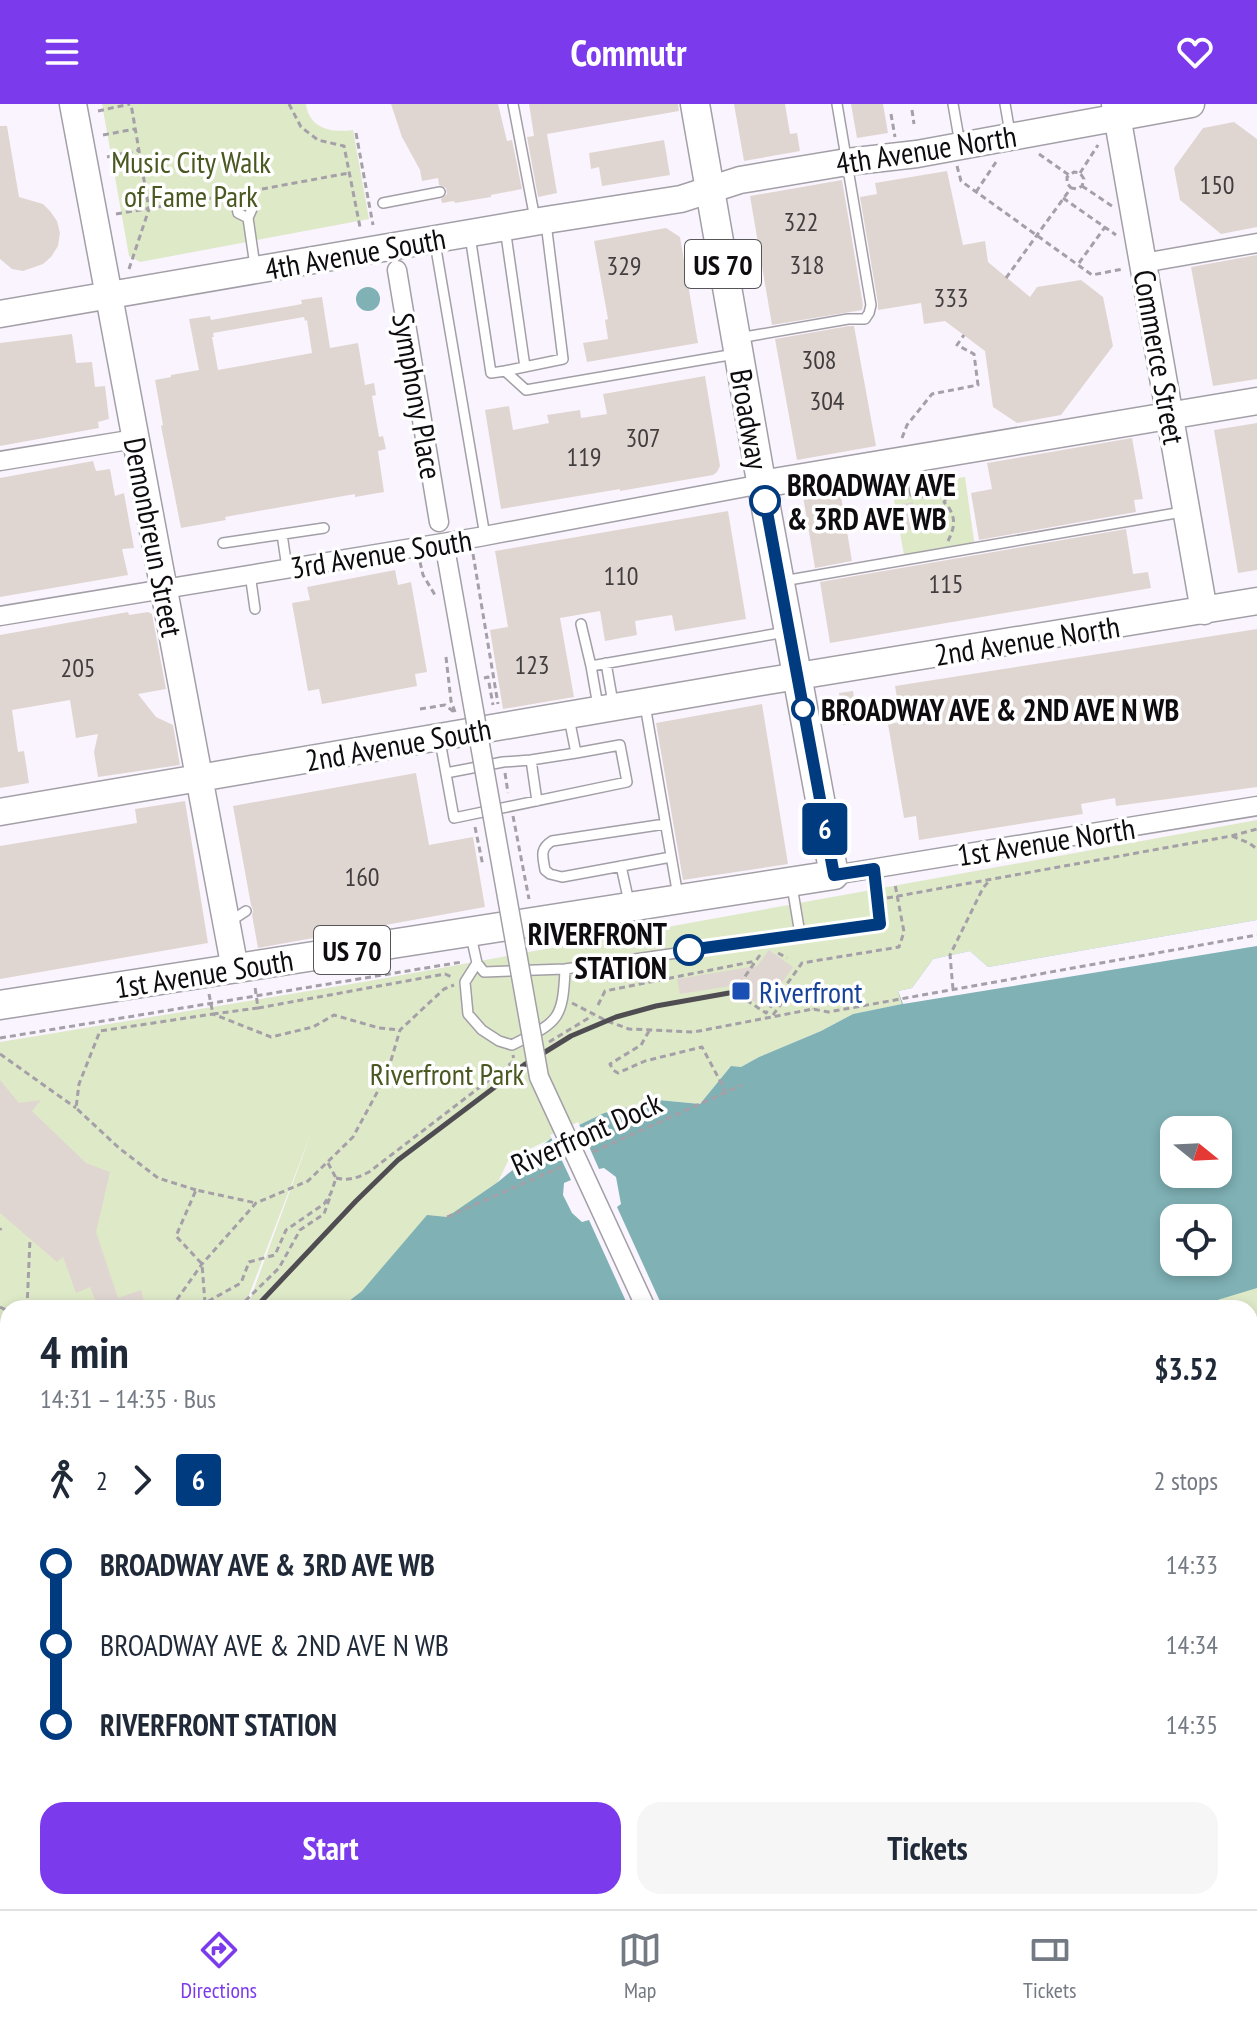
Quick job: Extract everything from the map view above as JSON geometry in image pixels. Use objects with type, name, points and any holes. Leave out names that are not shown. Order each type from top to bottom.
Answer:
[{"type":"main road","name":"Broadway","points":[[695,104],[834,875]]},
{"type":"main road","name":"1st Avenue South","points":[[0,1005],[834,875]]},
{"type":"street","name":"4th Avenue North","points":[[710,190],[740,180],[847,162],[958,153],[1011,136],[1116,111],[1191,104]]},
{"type":"street","name":"Demonbreun Street","points":[[86,107],[108,295],[199,778],[212,814],[236,917],[235,969]]},
{"type":"street","name":"Commerce Street","points":[[1116,111],[1133,266],[1170,417],[1204,611]]},
{"type":"street","name":"4th Avenue South","points":[[0,314],[681,199],[710,190]]},
{"type":"street","points":[[1133,266],[1257,243]]},
{"type":"street","name":"Symphony Place","points":[[397,270],[439,522]]},
{"type":"street","points":[[762,484],[916,465],[1257,401]]},
{"type":"street","points":[[0,461],[135,439]]},
{"type":"street","name":"3rd Avenue South","points":[[0,616],[287,568],[479,543],[762,484]]},
{"type":"street","points":[[447,559],[464,710],[539,1077],[642,1300]]},
{"type":"street","name":"2nd Avenue North","points":[[797,677],[1257,601]]},
{"type":"street","name":"2nd Avenue South","points":[[0,812],[797,677]]},
{"type":"street","name":"1st Avenue North","points":[[834,875],[1257,806]]},
{"type":"lane","points":[[470,233],[491,373],[563,359],[541,221],[513,104]]},
{"type":"lane","points":[[505,371],[526,390],[738,346],[848,319],[865,319],[871,305],[837,104]]},
{"type":"lane","points":[[953,104],[958,153]]},
{"type":"lane","points":[[1005,104],[1011,136]]},
{"type":"lane","points":[[383,203],[440,192]]},
{"type":"lane","points":[[250,194],[252,209],[248,218],[256,270]]},
{"type":"lane","points":[[235,196],[238,213],[248,218]]},
{"type":"lane","points":[[505,227],[525,367]]},
{"type":"lane","points":[[434,239],[479,543]]},
{"type":"lane","points":[[916,465],[913,480],[920,493]]},
{"type":"lane","points":[[779,581],[1187,511]]},
{"type":"lane","points":[[223,543],[324,528]]},
{"type":"lane","points":[[282,534],[287,568]]},
{"type":"lane","points":[[250,574],[255,609]]},
{"type":"lane","points":[[581,624],[591,666],[607,709]]},
{"type":"lane","points":[[591,666],[789,632]]},
{"type":"lane","points":[[606,663],[607,709]]},
{"type":"lane","points":[[644,703],[678,899]]},
{"type":"lane","points":[[569,716],[576,753]]},
{"type":"lane","points":[[440,738],[446,773],[454,818],[627,782],[620,745],[446,773]]},
{"type":"lane","points":[[531,760],[537,801]]},
{"type":"lane","points":[[665,824],[552,841],[542,851],[545,870],[562,877],[671,857]]},
{"type":"lane","points":[[621,866],[630,907]]},
{"type":"lane","points":[[470,931],[476,961],[484,972],[565,969],[880,924],[874,869]]},
{"type":"lane","points":[[791,882],[800,934]]},
{"type":"lane","points":[[476,961],[465,982],[468,1014],[482,1030],[512,1045],[551,1025],[564,995],[565,969]]},
{"type":"path","points":[[86,107],[130,104],[149,209],[129,269]]},
{"type":"path","points":[[289,104],[301,127],[318,140],[344,146],[360,227]]},
{"type":"path","points":[[912,110],[914,124]]},
{"type":"path","points":[[891,114],[895,137]]},
{"type":"path","points":[[103,135],[135,129]]},
{"type":"path","points":[[356,133],[373,225]]},
{"type":"path","points":[[1080,173],[1098,145]]},
{"type":"path","points":[[107,157],[139,150]]},
{"type":"path","points":[[958,153],[961,181],[1092,275],[1133,266]]},
{"type":"path","points":[[1038,153],[1069,175]]},
{"type":"path","points":[[976,192],[997,161]]},
{"type":"path","points":[[1080,173],[1084,179],[1082,186],[1071,188],[1066,180],[1069,175],[1080,173]]},
{"type":"path","points":[[1082,186],[1112,206]]},
{"type":"path","points":[[1006,278],[1071,188]]},
{"type":"path","points":[[1063,198],[1117,236]]},
{"type":"path","points":[[1078,264],[1105,227]]},
{"type":"path","points":[[907,425],[932,394],[978,385],[974,354],[957,345],[964,335]]},
{"type":"path","points":[[951,536],[954,523],[952,511],[944,502],[958,481]]},
{"type":"path","points":[[479,543],[499,712]]},
{"type":"path","points":[[420,560],[423,575],[438,601]]},
{"type":"path","points":[[446,658],[451,701],[464,710]]},
{"type":"path","points":[[420,709],[445,705],[464,710]]},
{"type":"path","points":[[503,762],[530,907]]},
{"type":"path","points":[[877,900],[1257,829]]},
{"type":"path","points":[[1231,836],[1257,849]]},
{"type":"path","points":[[953,989],[950,955],[983,888],[990,880]]},
{"type":"path","points":[[761,954],[734,992],[766,1013],[802,963],[899,947],[904,932],[895,884]]},
{"type":"path","points":[[564,995],[568,1001],[629,1029],[694,1032],[813,1009],[828,1012],[1257,935]]},
{"type":"path","points":[[0,1038],[476,961]]},
{"type":"path","points":[[598,1005],[605,991],[756,961]]},
{"type":"path","points":[[258,1008],[445,974],[465,982]]},
{"type":"path","points":[[177,1300],[202,1264],[256,1203],[308,1181],[353,1137],[387,1074],[400,1030],[444,989],[465,982]]},
{"type":"path","points":[[772,1016],[791,990],[809,1002],[813,1009]]},
{"type":"path","points":[[76,1108],[79,1084],[100,1031],[213,1014],[271,1037],[313,1027],[334,1015],[379,1028],[400,1030]]},
{"type":"path","points":[[549,1041],[592,1016]]},
{"type":"path","points":[[649,1030],[641,1045],[610,1064],[613,1070],[618,1073],[645,1061],[702,1047],[726,1092]]},
{"type":"path","points":[[336,1178],[356,1178],[391,1156],[514,1061],[512,1045]]},
{"type":"path","points":[[0,1054],[76,1108],[119,1148],[158,1178],[256,1203]]},
{"type":"path","name":"Riverfront Dock","points":[[587,1155],[742,1085]]},
{"type":"path","points":[[246,1300],[279,1268],[300,1230],[324,1214],[336,1178],[327,1162]]},
{"type":"path","name":"Riverfront Dock","points":[[447,1217],[559,1167]]},
{"type":"path","points":[[196,1190],[176,1236],[202,1264],[205,1300]]},
{"type":"path","points":[[210,1300],[241,1283],[249,1262],[275,1255],[286,1230],[324,1204],[331,1193]]},
{"type":"path","points":[[27,1300],[30,1239]]},
{"type":"green space","name":"Music City Walk of Fame Park","points":[[102,104],[306,104],[312,119],[323,128],[353,130],[369,219],[140,262],[129,256]]},
{"type":"green space","points":[[965,477],[975,547],[904,555],[892,489]]},
{"type":"green space","name":"Riverfront Park","points":[[1257,820],[1257,920],[988,967],[970,951],[934,959],[903,1004],[853,1014],[741,1067],[731,1066],[700,1104],[658,1100],[604,1113],[509,1159],[498,1182],[351,1300],[250,1300],[313,1128],[247,1300],[0,1300],[0,1042],[369,981]]},
{"type":"green space","points":[[1257,1277],[1257,1300],[1173,1300]]},
{"type":"water","points":[[368,287],[376,291],[380,299],[376,307],[368,311],[360,307],[356,299],[360,291]]},
{"type":"water","points":[[1257,920],[1257,1288],[1217,1300],[350,1300],[362,1291],[427,1215],[447,1217],[498,1182],[550,1139],[604,1113],[658,1100],[700,1104],[731,1066],[741,1067],[853,1014],[902,1004],[898,991],[912,988],[933,959],[970,951],[988,967]]},
{"type":"pier","points":[[1257,920],[1257,946],[903,1004],[898,991],[912,988],[933,959],[970,951],[988,967]]},
{"type":"pier","points":[[578,1122],[599,1169],[604,1168],[616,1177],[621,1204],[617,1207],[659,1300],[625,1300],[589,1220],[582,1222],[572,1213],[563,1195],[564,1183],[571,1180],[550,1135]]},
{"type":"building","points":[[391,104],[498,104],[507,141],[512,140],[522,189],[491,197],[442,203],[441,199],[447,194],[446,188],[439,185],[438,178],[422,181]]},
{"type":"building","points":[[529,104],[678,104],[679,111],[547,134],[557,193],[538,197],[527,137],[534,136]]},
{"type":"building","points":[[734,104],[785,104],[790,134],[797,133],[800,151],[744,161]]},
{"type":"building","points":[[851,104],[883,104],[888,133],[857,138]]},
{"type":"building","points":[[1234,122],[1257,139],[1257,227],[1221,234],[1180,200],[1174,168],[1203,128]]},
{"type":"building","points":[[0,126],[7,126],[19,197],[43,204],[57,221],[60,233],[58,246],[51,257],[43,264],[23,271],[12,269],[0,259]]},
{"type":"building","points":[[664,140],[670,175],[602,186],[599,167],[591,169],[589,153]]},
{"type":"building","points":[[947,171],[963,245],[985,241],[988,262],[1030,297],[1037,287],[1081,280],[1103,297],[1113,346],[1061,415],[1017,423],[993,407],[985,351],[945,321],[924,324],[921,303],[878,310],[860,197],[877,194],[875,183]]},
{"type":"building","points":[[842,180],[862,310],[772,325],[750,196]]},
{"type":"building","points":[[666,228],[680,237],[698,343],[587,362],[583,343],[608,339],[605,320],[608,319],[594,241]]},
{"type":"building","points":[[1257,255],[1257,379],[1213,386],[1191,267]]},
{"type":"building","points":[[322,297],[330,348],[358,343],[365,385],[374,383],[376,395],[372,396],[379,437],[383,436],[386,449],[378,451],[384,492],[355,497],[355,494],[225,517],[226,520],[181,528],[155,380],[199,370],[189,319],[210,316],[211,320],[302,304],[301,300]],"holes":[[[304,317],[312,353],[218,370],[213,333]]]},
{"type":"building","points":[[854,326],[876,446],[797,460],[775,339]]},
{"type":"building","points":[[72,334],[76,363],[92,362],[95,387],[105,386],[109,419],[98,422],[99,428],[0,446],[0,343]]},
{"type":"building","points":[[705,376],[720,466],[713,475],[501,509],[485,410],[509,406],[513,430],[549,423],[547,415],[580,410],[581,418],[607,414],[603,394]]},
{"type":"building","points":[[1257,423],[1257,570],[1238,573],[1214,430]]},
{"type":"building","points":[[1132,438],[1143,499],[1134,500],[1136,512],[979,540],[971,493],[992,489],[987,463]]},
{"type":"building","points":[[93,461],[96,471],[110,469],[115,496],[124,493],[134,548],[122,549],[128,575],[0,597],[0,478]]},
{"type":"building","points":[[840,490],[852,561],[815,568],[803,496]]},
{"type":"building","points":[[913,502],[917,528],[901,531],[897,505]]},
{"type":"building","points":[[728,511],[746,619],[675,631],[672,615],[635,621],[637,635],[605,641],[600,611],[560,618],[574,697],[503,709],[490,630],[508,627],[495,551]]},
{"type":"building","points":[[1126,529],[1133,574],[1148,572],[1151,588],[830,643],[820,582]]},
{"type":"building","points":[[395,570],[398,585],[411,582],[427,672],[415,674],[417,686],[322,704],[319,689],[308,691],[292,603],[310,600],[307,587]]},
{"type":"building","points":[[128,612],[129,615],[152,614],[166,689],[138,694],[156,717],[173,725],[180,765],[98,777],[94,752],[98,734],[76,738],[70,700],[12,710],[18,752],[24,751],[29,783],[0,788],[0,635]]},
{"type":"building","points":[[1257,629],[1257,787],[1116,806],[1115,798],[1081,804],[1083,814],[919,840],[916,816],[904,818],[888,724],[901,722],[895,686]]},
{"type":"building","points":[[853,691],[858,723],[843,725],[839,693]]},
{"type":"building","points":[[762,704],[788,864],[683,880],[656,723]]},
{"type":"building","points":[[416,773],[429,845],[473,837],[485,907],[258,948],[233,806]]},
{"type":"building","points":[[185,801],[208,943],[0,979],[0,846],[137,823],[135,809]]},
{"type":"building","points":[[769,950],[793,967],[764,1008],[730,986],[680,994],[677,979],[757,966]]},
{"type":"building","points":[[0,1080],[19,1103],[41,1100],[32,1111],[86,1163],[110,1172],[96,1232],[118,1298],[141,1290],[144,1300],[95,1300],[90,1287],[76,1293],[63,1257],[57,1262],[0,1213]]},
{"type":"railway","points":[[263,1300],[398,1160],[524,1065],[571,1036],[616,1017],[656,1006],[729,993]]},
{"type":"bus line","name":"6","points":[[689,950],[880,924],[874,869],[834,875],[765,501]]},
{"type":"place","name":"BROADWAY AVE & 3RD AVE WB","points":[[765,501]]},
{"type":"place","name":"BROADWAY AVE & 2ND AVE N WB","points":[[803,709]]},
{"type":"place","name":"RIVERFRONT STATION","points":[[689,950]]},
{"type":"place","name":"Riverfront","points":[[741,991]]}]
